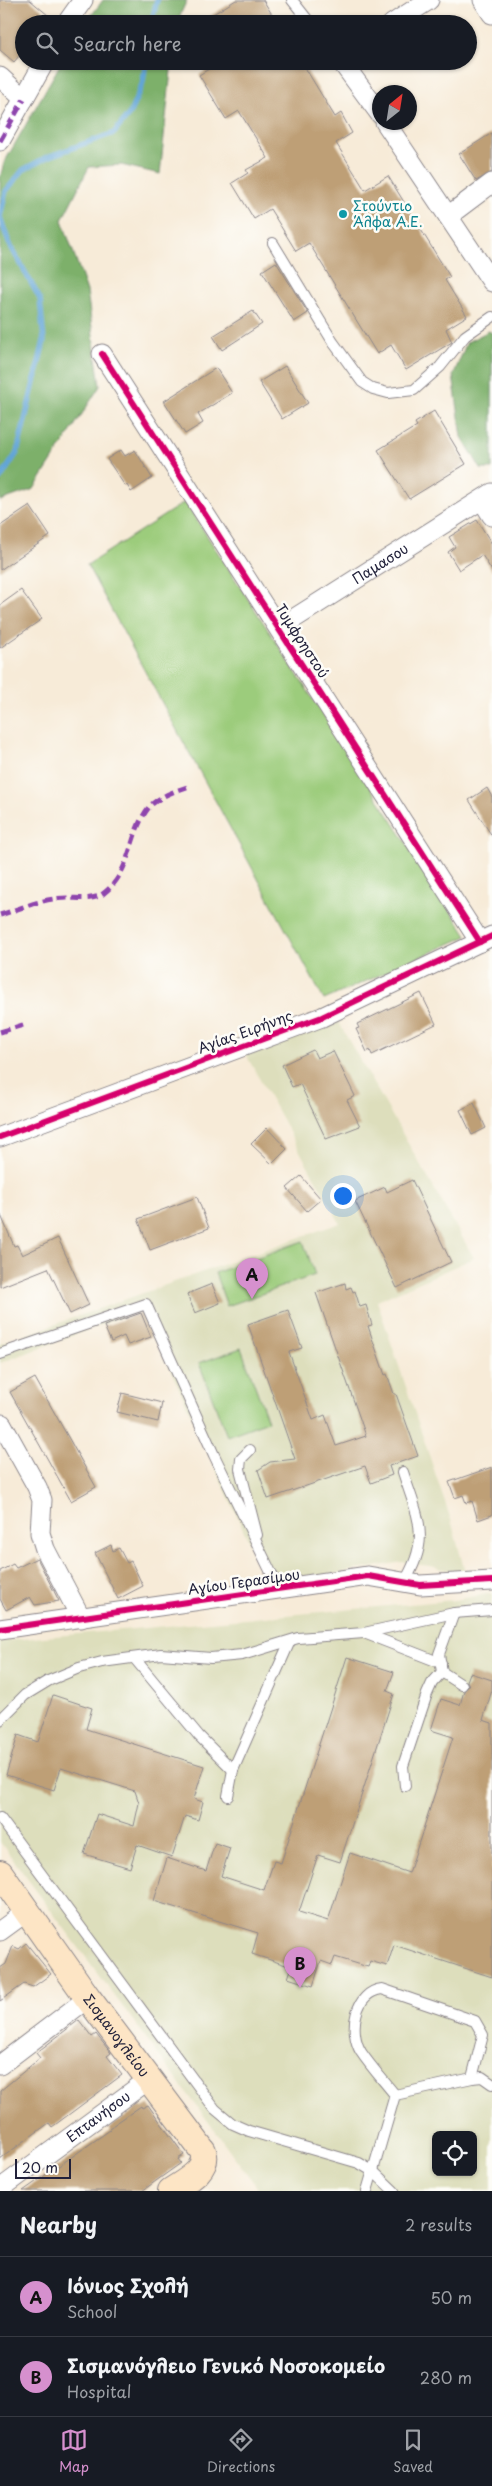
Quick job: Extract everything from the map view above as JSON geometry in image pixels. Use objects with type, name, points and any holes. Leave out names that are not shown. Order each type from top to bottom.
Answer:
[{"type":"street","points":[[72,15],[83,0]]},
{"type":"street","points":[[406,15],[429,0]]},
{"type":"street","points":[[484,0],[492,14]]},
{"type":"street","points":[[0,141],[40,70]]},
{"type":"street","points":[[348,70],[372,103]]},
{"type":"street","points":[[0,77],[24,99]]},
{"type":"street","points":[[390,130],[492,282]]},
{"type":"street","points":[[448,216],[492,183]]},
{"type":"street","name":"Τυμφρηστού","points":[[102,354],[279,628],[489,939]]},
{"type":"street","points":[[487,496],[492,516]]},
{"type":"street","name":"Παμασου","points":[[279,628],[487,496]]},
{"type":"street","name":"Αγίας Ειρήνης","points":[[0,1137],[322,1017],[489,939]]},
{"type":"street","points":[[2,1424],[37,1487],[42,1500],[40,1533],[45,1549],[81,1618]]},
{"type":"street","name":"Αγίου Γερασίμου","points":[[0,1629],[368,1576],[420,1586],[492,1580]]},
{"type":"street","name":"Σισμανογλείου","points":[[0,1873],[88,1998],[204,2155],[201,2169],[171,2191]]},
{"type":"street","points":[[0,1931],[26,1912]]},
{"type":"street","points":[[0,2065],[88,1998]]},
{"type":"street","name":"Επτανήσου","points":[[0,2189],[148,2080]]},
{"type":"lane","points":[[292,0],[304,15]]},
{"type":"lane","points":[[273,243],[333,342],[362,382],[373,389],[388,393],[414,390],[440,367],[466,336],[492,317]]},
{"type":"lane","points":[[0,1354],[146,1304],[214,1456],[279,1589]]},
{"type":"lane","points":[[250,1450],[242,1459],[240,1469],[261,1553]]},
{"type":"lane","points":[[403,1472],[422,1531],[420,1550],[414,1567],[404,1584]]},
{"type":"lane","points":[[0,1717],[25,1695],[48,1681],[79,1668],[102,1662],[161,1654],[226,1658],[320,1635],[364,1633],[454,1613],[492,1610]]},
{"type":"lane","points":[[405,1786],[402,1778],[406,1757],[427,1694],[442,1667],[440,1654],[454,1613]]},
{"type":"lane","points":[[364,1633],[442,1667],[462,1685]]},
{"type":"lane","points":[[228,1796],[233,1770],[290,1641]]},
{"type":"lane","points":[[135,1659],[199,1736],[233,1770]]},
{"type":"lane","points":[[0,1818],[214,2109],[233,2124],[248,2131],[342,2158],[374,2172],[394,2191]]},
{"type":"lane","points":[[395,2095],[360,2050],[356,2035],[361,2001],[368,1992],[376,1989],[382,1988],[475,2021],[483,2034],[482,2078]]},
{"type":"lane","points":[[395,2095],[482,2078],[492,2084]]},
{"type":"lane","points":[[367,2191],[395,2095]]},
{"type":"shaded area","points":[[337,1020],[474,1258],[377,1301],[451,1520],[466,1576],[436,1567],[402,1562],[315,1577],[264,1575],[143,1309],[0,1363],[0,1344],[340,1223],[245,1053]]},
{"type":"shaded area","points":[[492,1593],[492,2191],[260,2191],[0,1842],[0,1641],[455,1600]]},
{"type":"green space","points":[[103,0],[187,0],[180,15],[92,15]]},
{"type":"green space","points":[[57,70],[171,70],[160,174],[121,165],[89,167],[62,220],[87,291],[100,386],[34,489],[0,501],[0,178],[4,163]]},
{"type":"green space","points":[[489,331],[492,333],[492,469],[481,469],[462,437],[453,376],[467,342]]},
{"type":"green space","points":[[185,502],[467,936],[324,1000],[87,565]]},
{"type":"green space","points":[[303,1241],[315,1275],[227,1306],[215,1273]]},
{"type":"green space","points":[[241,1348],[268,1421],[227,1436],[199,1363]]},
{"type":"building","points":[[0,0],[30,0],[48,15],[15,15],[15,61],[14,62],[0,50]]},
{"type":"building","points":[[236,0],[263,0],[272,15],[212,15]]},
{"type":"building","name":"Στούντιο Άλφα Α.Ε.","points":[[207,70],[306,70],[335,117],[341,113],[352,133],[336,143],[365,190],[388,176],[450,277],[445,280],[467,316],[446,329],[452,342],[406,370],[391,345],[377,354],[309,243],[296,251],[270,209],[254,219],[232,183],[248,173],[246,170],[268,158],[239,111],[226,119],[199,75]]},
{"type":"building","points":[[492,133],[492,172],[476,181],[459,154]]},
{"type":"building","points":[[276,262],[308,313],[294,322],[262,271]]},
{"type":"building","points":[[253,311],[262,324],[222,350],[213,336]]},
{"type":"building","points":[[285,366],[308,403],[282,419],[259,382]]},
{"type":"building","points":[[216,368],[232,393],[198,414],[203,423],[185,434],[164,401]]},
{"type":"building","points":[[434,411],[466,464],[409,499],[378,450],[417,426],[415,423]]},
{"type":"building","points":[[121,450],[125,456],[135,450],[152,478],[131,492],[107,459]]},
{"type":"building","points":[[30,506],[50,536],[0,570],[0,526]]},
{"type":"building","points":[[477,520],[492,544],[492,571],[482,555],[459,570],[448,552],[455,547],[449,537]]},
{"type":"building","points":[[21,590],[42,619],[0,648],[0,605]]},
{"type":"building","points":[[487,788],[492,797],[492,836],[469,800]]},
{"type":"building","points":[[421,993],[436,1024],[372,1055],[370,1050],[367,1052],[356,1029],[359,1028],[357,1024]]},
{"type":"building","points":[[313,1050],[317,1058],[333,1051],[355,1096],[347,1100],[360,1126],[326,1139],[300,1084],[292,1087],[282,1065]]},
{"type":"building","points":[[474,1103],[486,1128],[472,1135],[460,1110]]},
{"type":"building","points":[[267,1128],[287,1149],[272,1164],[251,1144]]},
{"type":"building","points":[[301,1176],[321,1199],[307,1211],[287,1188]]},
{"type":"building","points":[[412,1180],[451,1262],[397,1288],[355,1201],[385,1187],[387,1192]]},
{"type":"building","points":[[197,1197],[209,1228],[150,1250],[138,1219]]},
{"type":"building","points":[[0,1213],[14,1246],[17,1245],[22,1255],[58,1238],[89,1305],[70,1314],[48,1268],[0,1287]]},
{"type":"building","points":[[345,1283],[346,1289],[351,1287],[353,1292],[355,1291],[360,1307],[366,1305],[372,1325],[368,1326],[372,1338],[385,1375],[387,1374],[394,1394],[396,1394],[418,1456],[389,1466],[392,1475],[371,1483],[365,1466],[268,1499],[258,1470],[270,1462],[295,1459],[248,1324],[288,1310],[302,1348],[289,1352],[313,1420],[325,1415],[336,1446],[366,1436],[316,1293]]},
{"type":"building","points":[[212,1284],[220,1303],[195,1313],[187,1294]]},
{"type":"building","points":[[141,1313],[151,1337],[128,1345],[124,1336],[111,1342],[104,1326]]},
{"type":"building","points":[[35,1378],[96,1487],[71,1501],[10,1392]]},
{"type":"building","points":[[122,1393],[162,1403],[158,1422],[117,1412]]},
{"type":"building","points":[[492,1467],[492,1515],[478,1520],[472,1501],[466,1503],[463,1495],[455,1498],[449,1482]]},
{"type":"building","points":[[111,1545],[113,1551],[119,1548],[127,1563],[131,1561],[143,1586],[118,1599],[95,1553]]},
{"type":"building","points":[[37,1558],[59,1601],[35,1605],[30,1597],[6,1610],[0,1599],[0,1571],[13,1564],[16,1568]]},
{"type":"building","points":[[347,1657],[394,1672],[387,1691],[394,1694],[340,1862],[318,1855],[299,1912],[328,1921],[350,1853],[409,1873],[453,1737],[431,1730],[441,1699],[460,1705],[464,1691],[469,1686],[467,1681],[470,1673],[492,1680],[492,1690],[483,1720],[492,1723],[492,1977],[394,1945],[387,1966],[370,1961],[368,1967],[335,1957],[332,1965],[321,1961],[313,1986],[288,1978],[292,1967],[252,1954],[258,1933],[154,1901],[167,1858],[206,1871],[215,1843],[230,1848],[221,1876],[264,1890],[274,1861],[281,1863]]},
{"type":"building","points":[[53,1695],[92,1708],[86,1729],[204,1766],[194,1799],[203,1802],[198,1820],[185,1816],[172,1857],[137,1845],[130,1868],[84,1854],[97,1814],[134,1826],[139,1803],[135,1791],[61,1768],[54,1790],[6,1775],[18,1735],[38,1742]]},
{"type":"building","points":[[26,1943],[51,1974],[33,1987],[24,1984],[0,2001],[0,1968],[6,1964],[13,1946],[19,1949]]},
{"type":"building","points":[[79,2020],[92,2037],[96,2034],[111,2053],[107,2056],[122,2075],[52,2127],[49,2123],[0,2159],[0,2091],[40,2058],[36,2053]]},
{"type":"building","points":[[148,2105],[184,2155],[178,2159],[181,2163],[142,2191],[23,2191],[110,2130],[109,2128],[141,2106],[142,2108]]},
{"type":"waterway","points":[[153,15],[157,0]]},
{"type":"waterway","points":[[0,479],[17,453],[44,341],[40,299],[9,243],[0,217],[6,191],[23,170],[47,157],[114,133],[130,113],[143,82],[145,70]]},
{"type":"marked path","points":[[0,141],[24,99]]},
{"type":"marked path","points":[[0,915],[58,898],[81,899],[100,896],[113,884],[120,874],[138,827],[150,806],[163,797],[187,787]]},
{"type":"marked path","points":[[0,1032],[23,1025]]},
{"type":"cycle path","points":[[102,354],[480,942]]},
{"type":"cycle path","points":[[0,1137],[322,1017],[492,936]]},
{"type":"cycle path","points":[[0,1629],[368,1576],[420,1585],[492,1581]]},
{"type":"place","name":"Στούντιο Άλφα Α.Ε.","points":[[343,214]]},
{"type":"place","name":"Ιόνιος Σχολή","points":[[252,1299]]},
{"type":"place","name":"Σισμανόγλειο Γενικό Νοσοκομείο","points":[[300,1988]]}]
